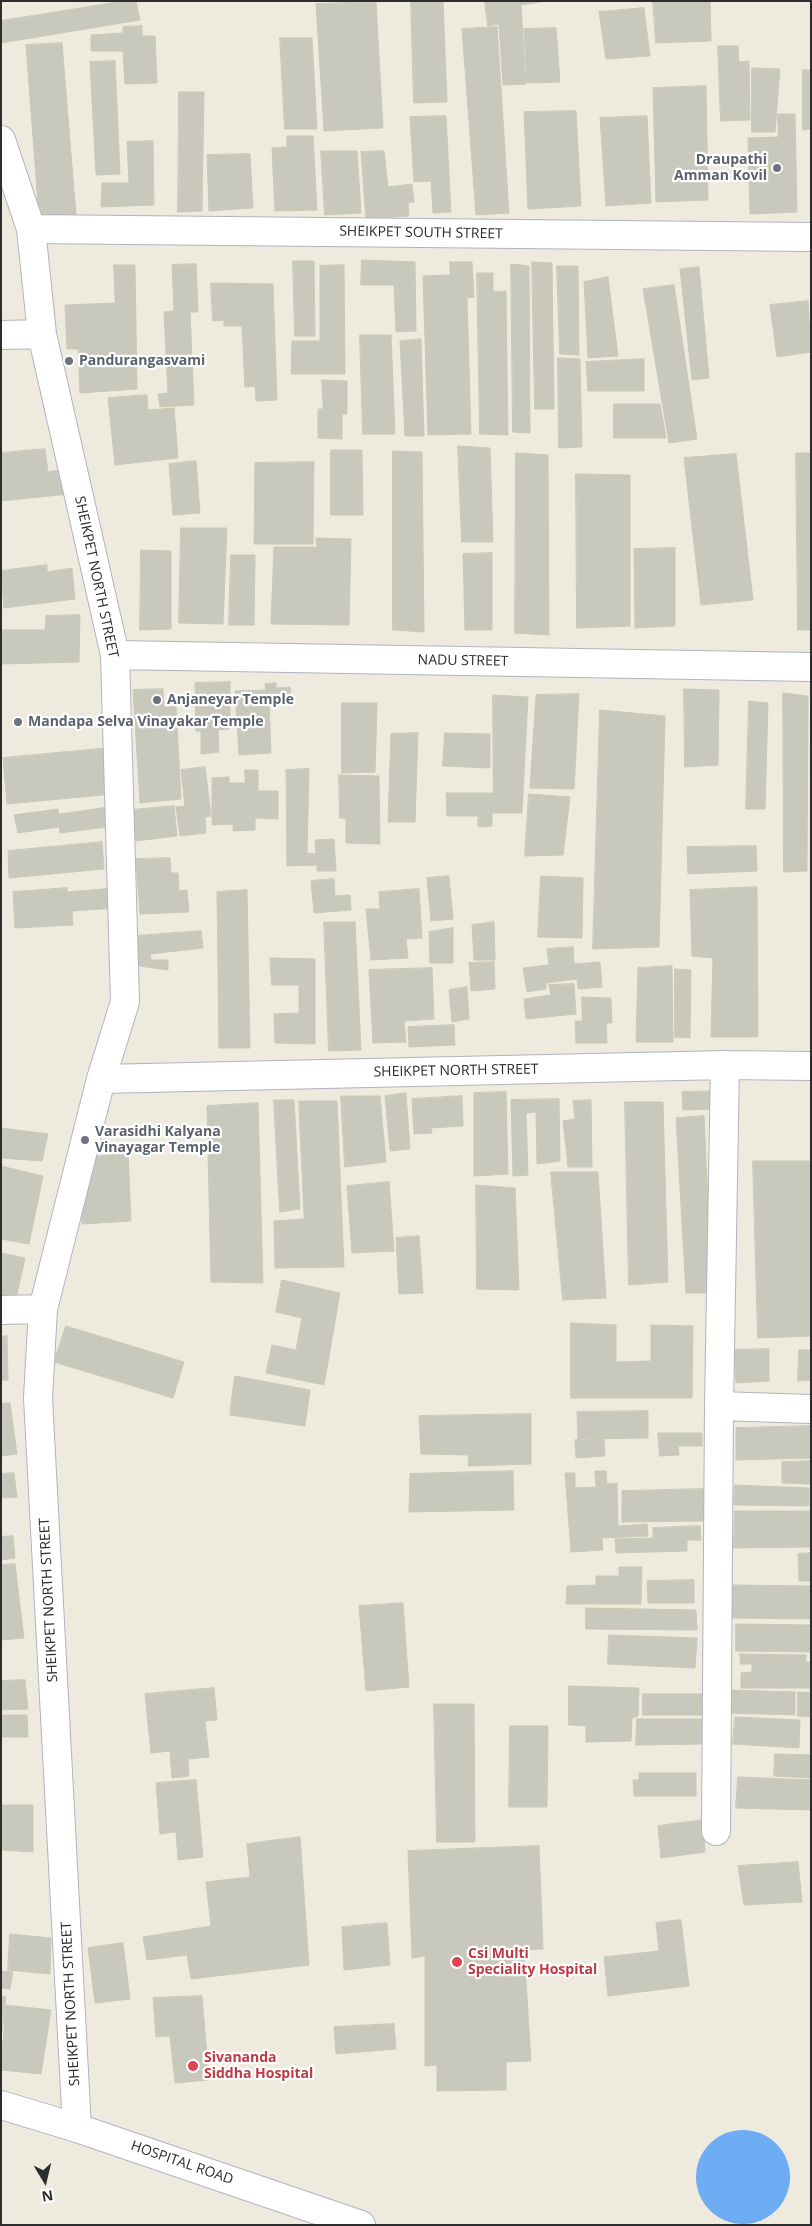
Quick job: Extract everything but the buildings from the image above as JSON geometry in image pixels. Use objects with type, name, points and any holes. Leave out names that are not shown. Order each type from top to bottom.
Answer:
[{"type":"street","name":"SHEIKPET NORTH STREET","points":[[1,140],[30,229],[42,334],[115,655],[125,1002],[101,1079],[42,1309],[38,1398],[77,2128]]},
{"type":"street","name":"SHEIKPET SOUTH STREET","points":[[30,229],[811,238]]},
{"type":"street","points":[[1,335],[42,334]]},
{"type":"street","name":"NADU STREET","points":[[115,655],[811,666]]},
{"type":"street","name":"SHEIKPET NORTH STREET","points":[[101,1079],[725,1065],[811,1066]]},
{"type":"street","points":[[716,1832],[719,1406],[725,1065]]},
{"type":"street","points":[[1,1310],[42,1309]]},
{"type":"street","points":[[719,1406],[811,1409]]},
{"type":"street","name":"HOSPITAL ROAD","points":[[1,2105],[77,2128],[361,2225]]},
{"type":"water","points":[[743,2130],[761,2133],[776,2144],[787,2159],[790,2177],[787,2195],[776,2210],[761,2221],[743,2224],[725,2221],[710,2210],[699,2195],[696,2177],[699,2159],[710,2144],[725,2133]]},
{"type":"place","name":"Draupathi Amman Kovil","points":[[777,168]]},
{"type":"place","name":"Pandurangasvami","points":[[69,361]]},
{"type":"place","name":"Anjaneyar Temple","points":[[157,700]]},
{"type":"place","name":"Mandapa Selva Vinayakar Temple","points":[[18,722]]},
{"type":"place","name":"Varasidhi Kalyana Vinayagar Temple","points":[[85,1140]]},
{"type":"place","name":"Csi Multi Speciality Hospital","points":[[457,1962]]},
{"type":"place","name":"Sivananda Siddha Hospital","points":[[193,2066]]}]
